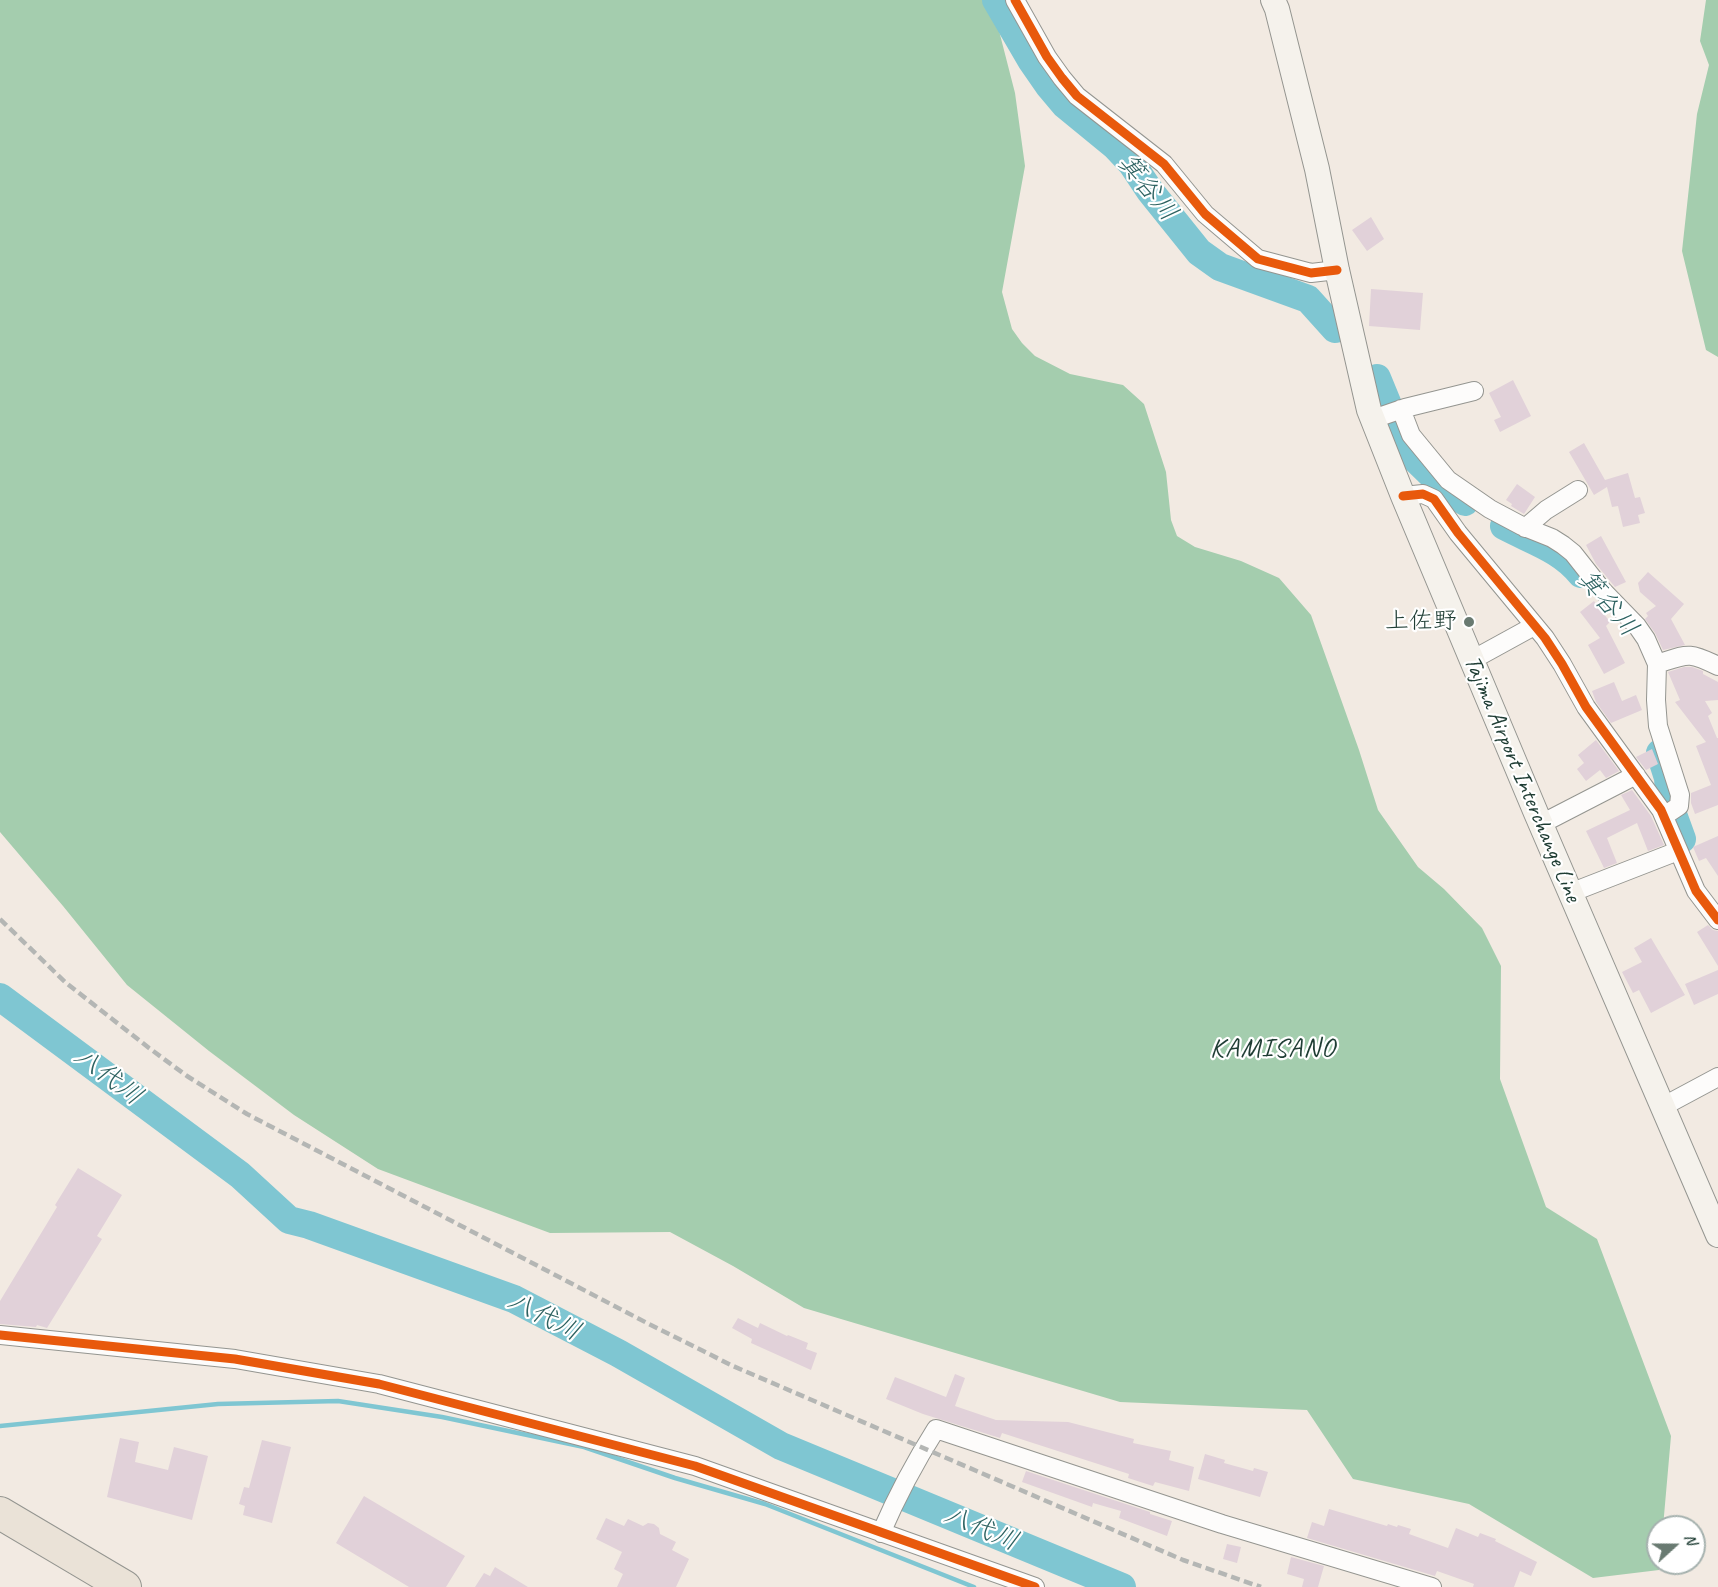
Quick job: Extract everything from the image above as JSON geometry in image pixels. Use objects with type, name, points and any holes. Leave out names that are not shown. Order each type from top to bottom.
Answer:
[{"type":"highway","points":[[0,1513],[125,1587]]},
{"type":"main road","name":"Tajima Airport Interchange Line","points":[[1273,0],[1317,169],[1336,270],[1373,419],[1403,496],[1570,893],[1718,1235]]},
{"type":"street","points":[[1014,0],[1047,57],[1077,96],[1164,164],[1205,214],[1258,259],[1311,273],[1336,270]]},
{"type":"street","points":[[1373,419],[1474,391]]},
{"type":"street","points":[[1401,410],[1411,435],[1448,480],[1490,509],[1525,528],[1552,538],[1573,553],[1646,639],[1657,664],[1658,726],[1680,795],[1679,806],[1664,816]]},
{"type":"street","points":[[1429,497],[1448,480]]},
{"type":"street","points":[[1525,528],[1546,510],[1578,490]]},
{"type":"street","points":[[1403,496],[1424,494],[1434,500],[1458,533],[1545,638],[1586,706],[1661,810],[1695,891],[1718,920]]},
{"type":"street","points":[[1472,660],[1534,626]]},
{"type":"street","points":[[1657,664],[1693,655],[1718,666]]},
{"type":"street","points":[[1541,824],[1636,775]]},
{"type":"street","points":[[1570,893],[1678,851]]},
{"type":"street","points":[[1662,1107],[1718,1077]]},
{"type":"street","points":[[0,1335],[235,1359],[379,1384],[695,1466],[1035,1587]]},
{"type":"street","points":[[881,1533],[918,1457],[936,1429],[1222,1524],[1432,1587]]},
{"type":"green space","points":[[0,0],[983,0],[996,19],[1015,93],[1025,166],[1002,292],[1012,329],[1035,356],[1070,374],[1123,385],[1144,404],[1166,472],[1171,520],[1177,536],[1195,547],[1241,561],[1279,578],[1311,615],[1378,810],[1418,867],[1444,889],[1482,928],[1501,966],[1500,1079],[1546,1207],[1597,1239],[1671,1436],[1664,1515],[1646,1515],[1646,1572],[1593,1578],[1469,1504],[1353,1479],[1307,1410],[1120,1402],[804,1308],[670,1232],[550,1233],[378,1169],[294,1115],[127,985],[0,832]]},
{"type":"green space","points":[[1706,0],[1718,0],[1718,357],[1706,350],[1682,251],[1697,114],[1709,65],[1700,41]]},
{"type":"building","points":[[1371,217],[1384,239],[1367,251],[1352,230]]},
{"type":"building","points":[[1371,289],[1423,293],[1420,330],[1369,326]]},
{"type":"building","points":[[1513,380],[1531,416],[1500,432],[1494,420],[1501,417],[1489,393]]},
{"type":"building","points":[[1584,443],[1605,480],[1628,473],[1635,498],[1640,497],[1645,513],[1638,515],[1640,523],[1623,527],[1618,506],[1612,507],[1607,487],[1594,495],[1569,452]]},
{"type":"building","points":[[1517,484],[1535,497],[1524,514],[1506,500]]},
{"type":"building","points":[[1601,536],[1626,582],[1615,587],[1596,564],[1586,545]]},
{"type":"building","points":[[1648,572],[1684,604],[1671,619],[1685,645],[1663,650],[1645,619],[1648,616],[1646,613],[1656,606],[1640,592],[1638,583]]},
{"type":"building","points":[[1594,601],[1610,622],[1606,626],[1625,663],[1604,674],[1588,645],[1600,638],[1580,612]]},
{"type":"building","points":[[1684,667],[1703,671],[1703,674],[1718,682],[1718,700],[1705,701],[1712,713],[1708,716],[1718,738],[1718,805],[1695,814],[1691,803],[1691,793],[1711,785],[1696,746],[1706,742],[1675,702],[1680,700],[1668,672]]},
{"type":"building","points":[[1614,682],[1622,701],[1636,695],[1642,710],[1611,723],[1596,702],[1592,691]]},
{"type":"building","points":[[1596,740],[1619,771],[1606,778],[1600,770],[1586,781],[1577,769],[1584,763],[1578,755]]},
{"type":"building","points":[[1652,749],[1658,764],[1646,770],[1636,757]]},
{"type":"building","points":[[1632,790],[1651,816],[1664,845],[1648,851],[1637,823],[1607,838],[1617,863],[1604,868],[1586,831],[1630,810],[1621,795]]},
{"type":"building","points":[[1718,836],[1718,876],[1706,858],[1699,861],[1693,847]]},
{"type":"building","points":[[1708,925],[1718,931],[1718,966],[1697,932]]},
{"type":"building","points":[[1651,938],[1685,995],[1651,1013],[1639,990],[1633,993],[1622,972],[1642,962],[1634,948]]},
{"type":"building","points":[[1718,970],[1718,994],[1694,1005],[1685,984]]},
{"type":"building","points":[[78,1168],[122,1195],[97,1236],[102,1239],[47,1328],[37,1325],[36,1327],[0,1324],[0,1301]]},
{"type":"building","points":[[738,1318],[758,1328],[760,1323],[808,1343],[806,1349],[817,1353],[811,1370],[751,1343],[752,1339],[732,1328]]},
{"type":"building","points":[[955,1374],[965,1378],[955,1406],[996,1420],[1068,1422],[1134,1439],[1133,1443],[1171,1451],[1169,1460],[1194,1467],[1189,1491],[1155,1482],[1153,1486],[1128,1478],[1129,1474],[1002,1433],[1000,1438],[923,1414],[886,1399],[895,1377],[946,1397]]},
{"type":"building","points":[[120,1438],[139,1442],[135,1462],[168,1470],[174,1447],[208,1456],[192,1520],[107,1497]]},
{"type":"building","points":[[262,1440],[291,1447],[272,1523],[243,1515],[245,1506],[239,1504],[244,1487],[249,1488]]},
{"type":"building","points":[[1205,1454],[1225,1460],[1224,1463],[1253,1471],[1254,1468],[1268,1472],[1260,1497],[1198,1479]]},
{"type":"building","points":[[1026,1471],[1172,1521],[1167,1536],[1119,1518],[1121,1511],[1093,1503],[1092,1507],[1022,1482]]},
{"type":"building","points":[[364,1496],[465,1556],[446,1587],[409,1587],[336,1543]]},
{"type":"building","points":[[1329,1509],[1387,1526],[1388,1524],[1397,1527],[1398,1525],[1411,1529],[1409,1534],[1448,1548],[1456,1528],[1478,1537],[1480,1533],[1496,1539],[1495,1541],[1537,1562],[1531,1576],[1520,1571],[1514,1587],[1473,1587],[1474,1584],[1437,1571],[1435,1576],[1307,1538],[1312,1522],[1324,1526]]},
{"type":"building","points":[[606,1518],[624,1526],[628,1519],[643,1526],[648,1523],[654,1524],[659,1528],[660,1534],[676,1542],[672,1550],[689,1559],[676,1587],[617,1587],[623,1574],[614,1569],[622,1552],[596,1539]]},
{"type":"building","points":[[1227,1544],[1241,1547],[1237,1563],[1223,1559]]},
{"type":"building","points":[[1291,1557],[1324,1566],[1318,1587],[1302,1587],[1304,1579],[1287,1574]]},
{"type":"building","points":[[495,1567],[528,1587],[475,1587],[484,1573],[490,1576]]},
{"type":"waterway","name":"箕谷川","points":[[996,0],[1049,86],[1065,105],[1115,146],[1132,164],[1150,191],[1199,252],[1220,267],[1308,299],[1335,329]]},
{"type":"waterway","name":"箕谷川","points":[[1377,378],[1407,451],[1438,481],[1465,502]]},
{"type":"waterway","name":"箕谷川","points":[[1504,526],[1546,546],[1573,565],[1581,574]]},
{"type":"waterway","name":"箕谷川","points":[[1660,753],[1668,778],[1670,806],[1682,839]]},
{"type":"waterway","name":"八代川","points":[[0,997],[240,1175],[289,1220],[309,1225],[514,1299],[618,1353],[781,1446],[1122,1587]]},
{"type":"waterway","points":[[0,1426],[218,1404],[338,1401],[442,1417],[584,1447],[675,1478],[765,1504],[974,1587]]},
{"type":"railway","points":[[0,919],[65,982],[187,1076],[247,1114],[733,1366],[1183,1560],[1261,1587]]},
{"type":"cycle path","points":[[1015,0],[1047,57],[1077,96],[1164,164],[1205,214],[1258,259],[1311,273],[1337,270]]},
{"type":"cycle path","points":[[1403,496],[1423,494],[1434,499],[1458,533],[1545,638],[1586,707],[1661,810],[1696,891],[1718,920]]},
{"type":"cycle path","points":[[0,1335],[235,1359],[379,1384],[695,1466],[1035,1587]]},
{"type":"place","name":"上佐野","points":[[1469,622]]},
{"type":"district","name":"KAMISANO","points":[[1273,1049]]}]
